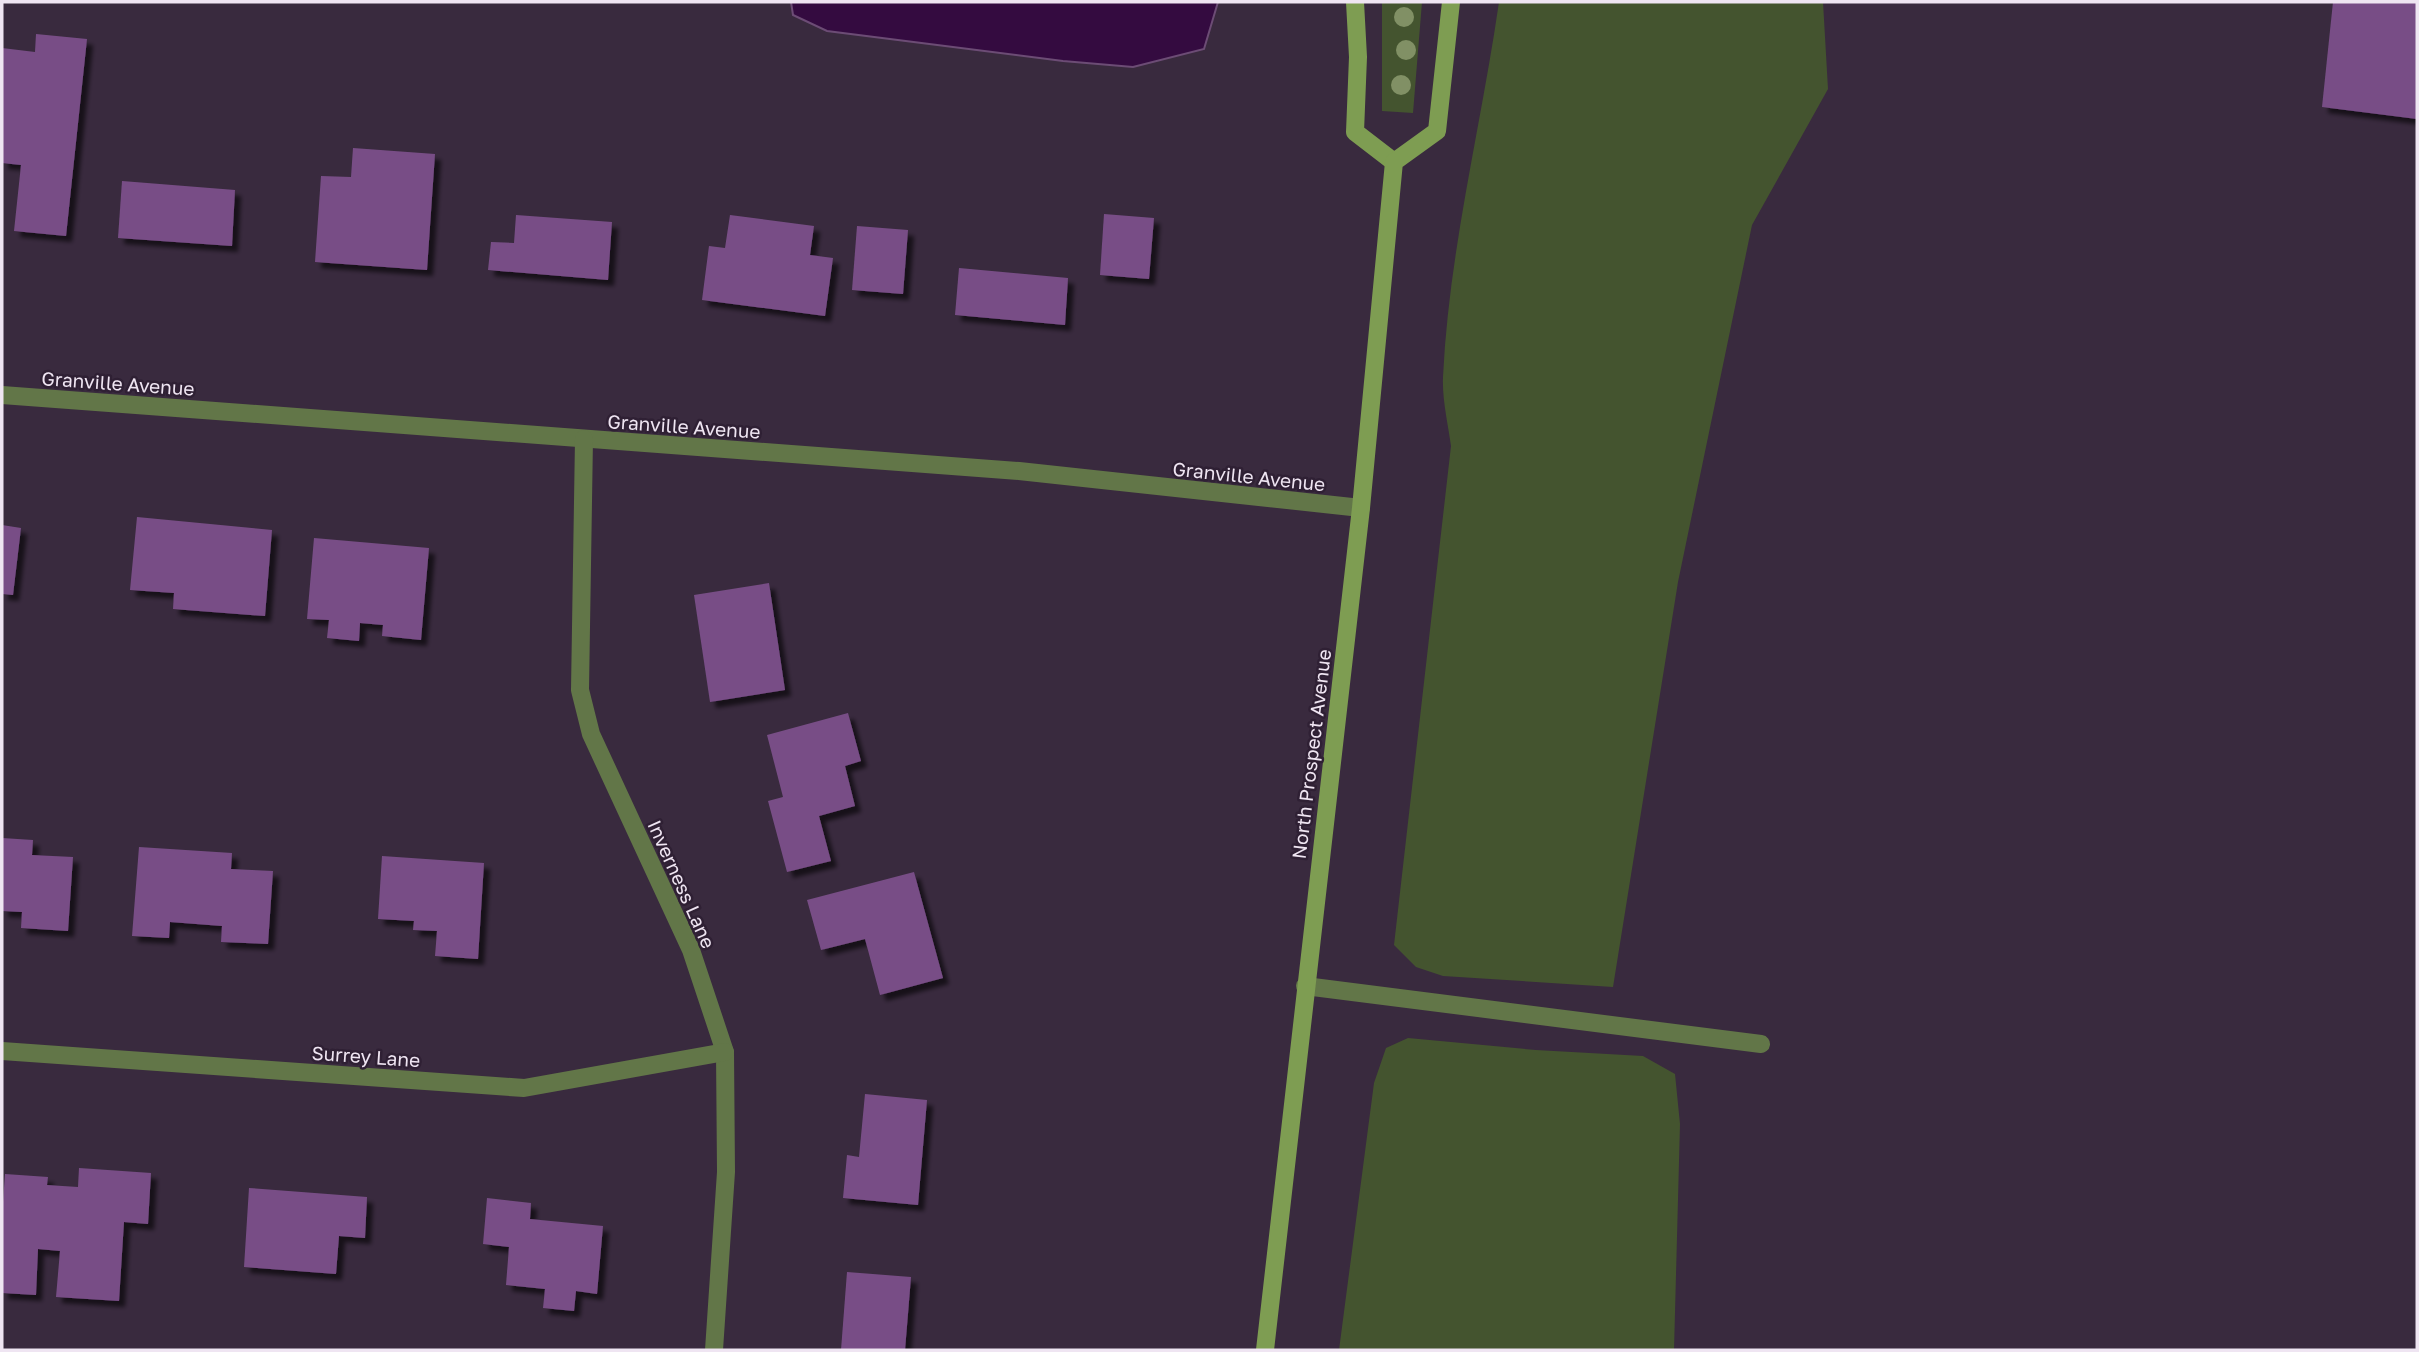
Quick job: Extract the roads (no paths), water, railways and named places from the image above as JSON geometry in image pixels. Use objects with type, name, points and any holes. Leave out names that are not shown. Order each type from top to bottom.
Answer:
[{"type":"main road","points":[[1355,2],[1358,57],[1356,132],[1394,162],[1437,131],[1451,2]]},
{"type":"main road","name":"North Prospect Avenue","points":[[1265,1350],[1361,509],[1394,162]]},
{"type":"street","name":"Granville Avenue","points":[[2,395],[1019,471],[1361,509]]},
{"type":"street","name":"Inverness Lane","points":[[584,439],[580,690],[591,734],[691,950],[725,1052],[726,1172],[714,1350]]},
{"type":"street","points":[[1305,986],[1761,1044]]},
{"type":"street","name":"Surrey Lane","points":[[2,1051],[524,1088],[725,1052]]}]
